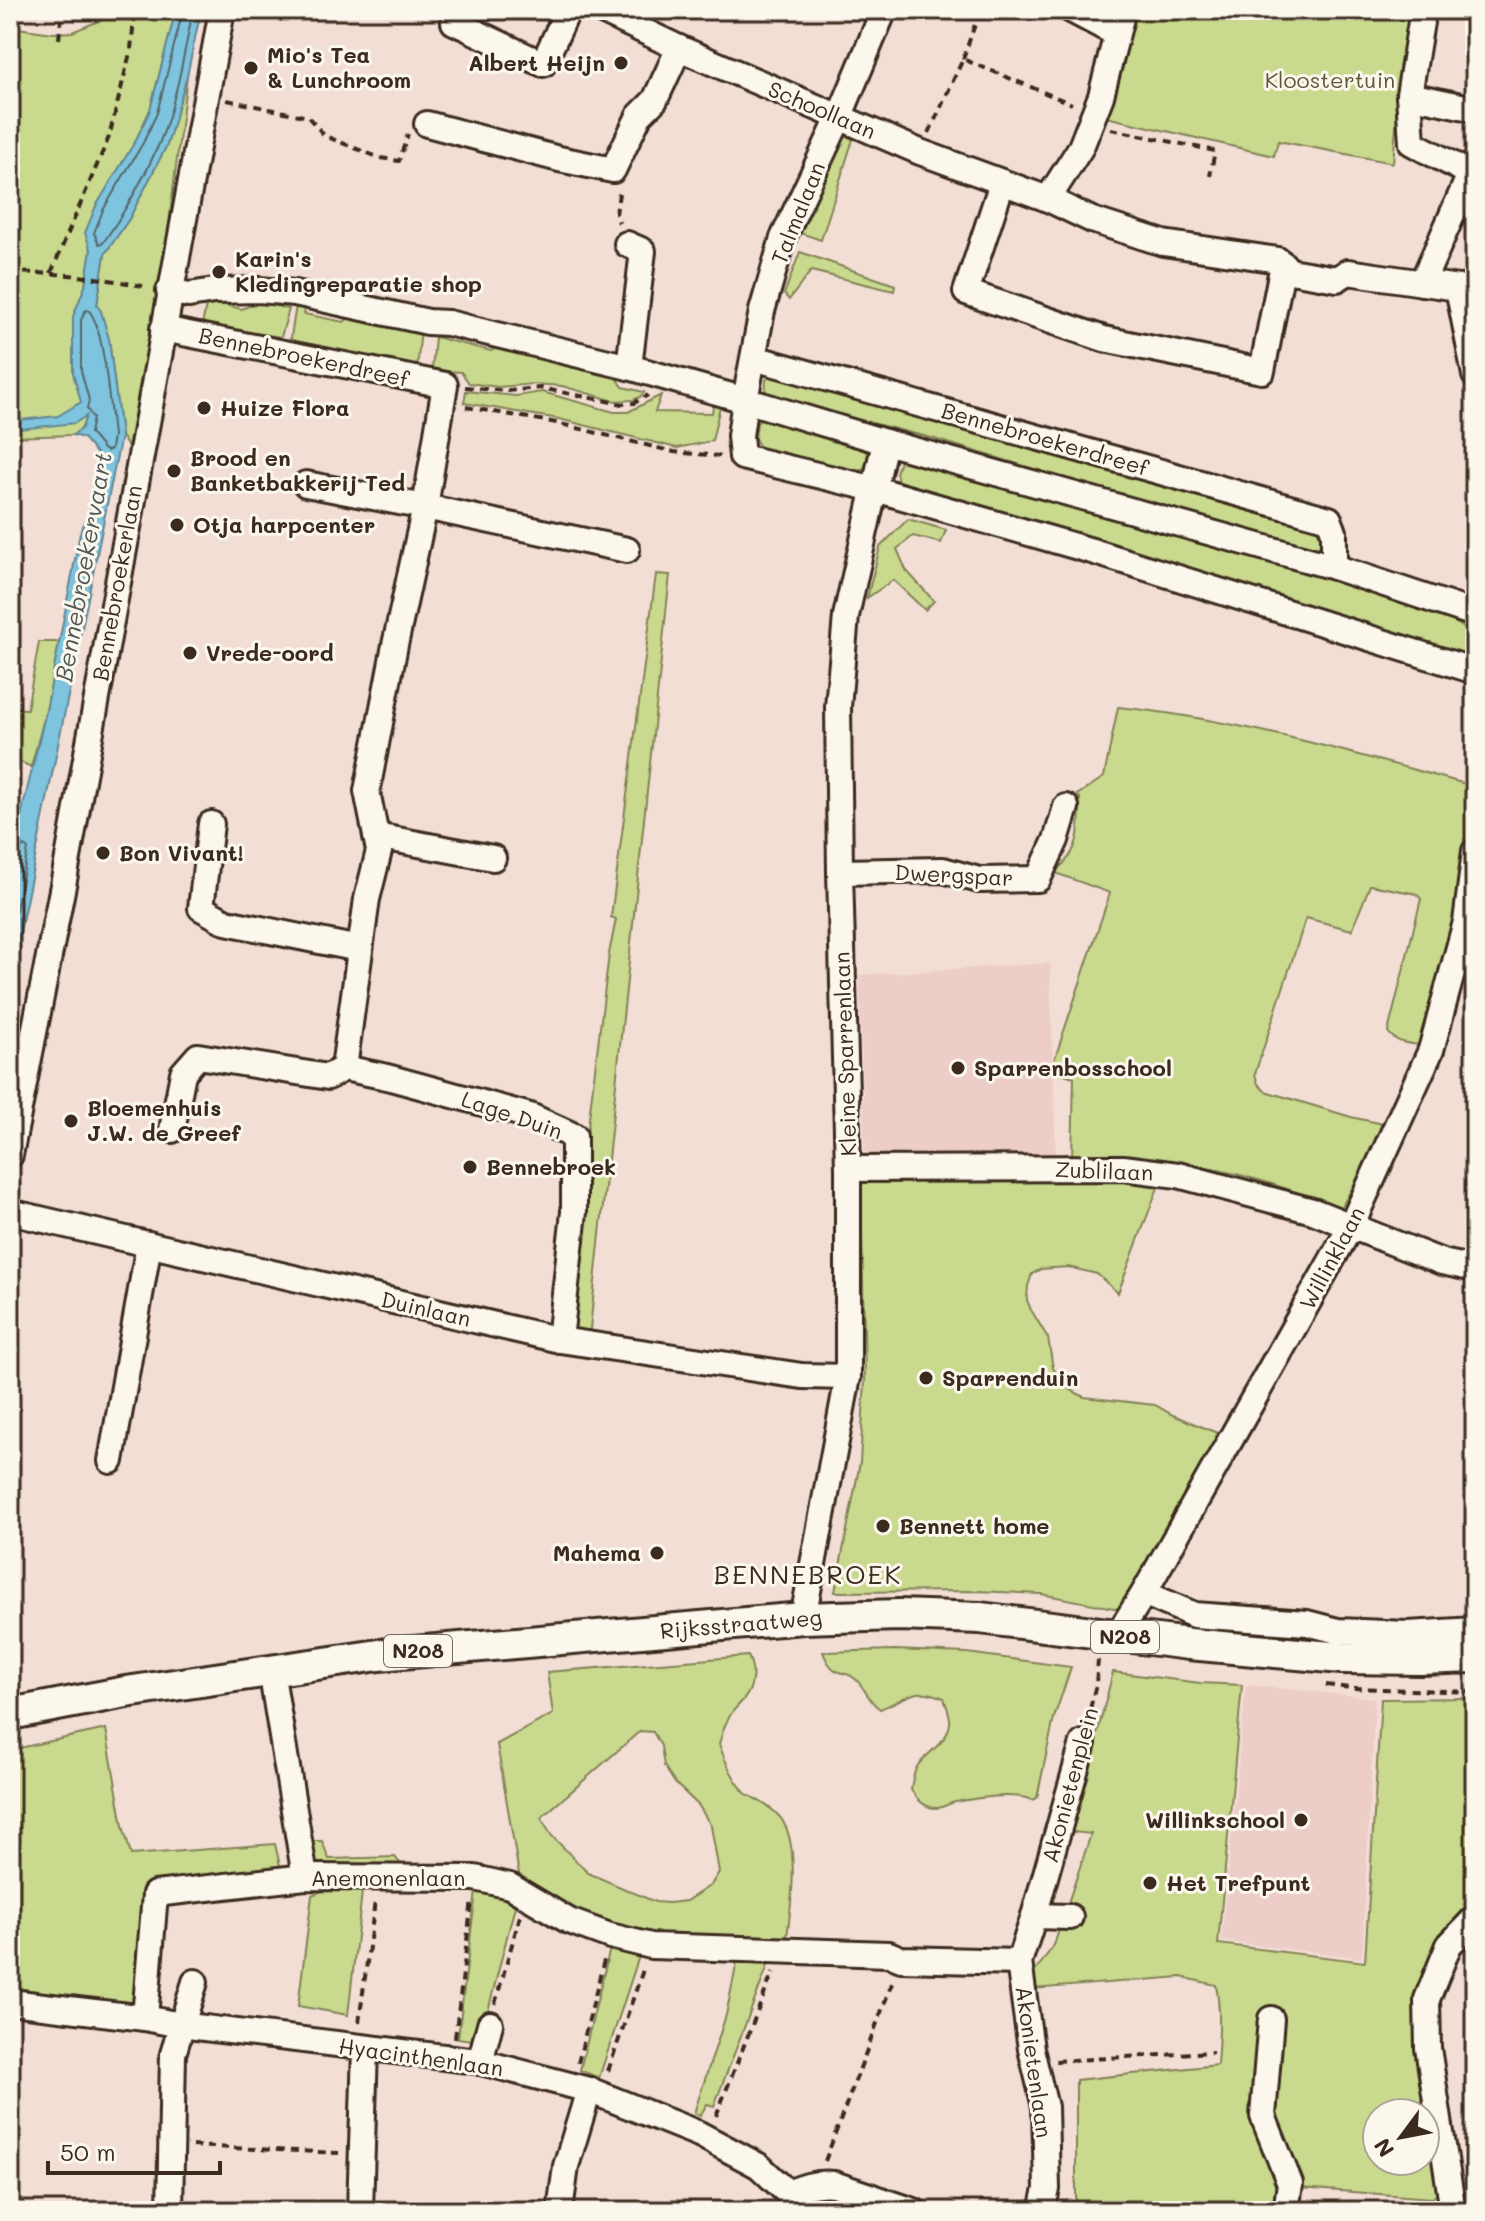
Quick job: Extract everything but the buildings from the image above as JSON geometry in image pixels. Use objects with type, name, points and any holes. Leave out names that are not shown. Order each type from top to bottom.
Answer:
[{"type":"main road","name":"Rijksstraatweg","points":[[10,1714],[126,1692],[379,1655],[803,1618],[899,1615],[980,1618],[1108,1645],[1342,1658],[1475,1657]]},
{"type":"street","name":"Bennebroekerlaan","points":[[10,1155],[64,880],[222,10]]},
{"type":"street","points":[[459,10],[454,22],[543,64],[568,10]]},
{"type":"street","name":"Schoollaan","points":[[600,10],[679,48],[920,152],[1048,199],[1092,220],[1163,243],[1278,260],[1290,271],[1337,279],[1348,272],[1467,287]]},
{"type":"street","name":"Talmalaan","points":[[754,358],[762,311],[783,238],[839,118],[884,10]]},
{"type":"street","points":[[1071,10],[1107,29]]},
{"type":"street","points":[[1048,199],[1081,147],[1101,96],[1123,10]]},
{"type":"street","points":[[1422,283],[1472,168],[1412,143],[1409,95],[1423,10]]},
{"type":"street","points":[[427,124],[613,170],[639,116],[655,100],[679,48]]},
{"type":"street","points":[[1409,95],[1475,109]]},
{"type":"street","points":[[1002,183],[966,292],[1104,339],[1262,371],[1283,264]]},
{"type":"street","points":[[624,365],[643,251],[627,244]]},
{"type":"street","points":[[1467,287],[1475,375]]},
{"type":"street","name":"Bennebroekerdreef","points":[[169,291],[189,295],[259,290],[295,293],[428,322],[448,323],[624,365],[885,442],[1334,567],[1475,614]]},
{"type":"street","name":"Bennebroekerdreef","points":[[163,329],[444,394]]},
{"type":"street","points":[[754,358],[740,436],[742,457],[875,489],[1092,551],[1475,671]]},
{"type":"street","name":"Bennebroekerdreef","points":[[754,358],[1329,519],[1334,532],[1334,567]]},
{"type":"street","points":[[344,1068],[367,899],[379,851],[367,791],[425,507],[444,394]]},
{"type":"street","points":[[875,489],[885,442]]},
{"type":"street","points":[[306,484],[627,550]]},
{"type":"street","name":"Kleine Sparrenlaan","points":[[803,1618],[848,1377],[848,1169],[838,707],[846,616],[875,489]]},
{"type":"street","name":"Dwergspar","points":[[840,872],[943,870],[979,880],[1038,879],[1056,840],[1066,807]]},
{"type":"street","points":[[211,824],[201,908],[226,922],[359,949]]},
{"type":"street","points":[[376,836],[493,858]]},
{"type":"street","name":"Willinklaan","points":[[1108,1645],[1144,1593],[1351,1226],[1431,1050],[1466,922],[1475,851]]},
{"type":"street","name":"Lage Duin","points":[[172,1130],[183,1073],[198,1056],[328,1077],[344,1068],[387,1077],[530,1116],[574,1136],[574,1212],[560,1340]]},
{"type":"street","name":"Zublilaan","points":[[848,1169],[1123,1168],[1178,1175],[1313,1211],[1442,1262],[1475,1269]]},
{"type":"street","name":"Duinlaan","points":[[10,1212],[560,1340],[802,1376],[848,1377]]},
{"type":"street","points":[[111,1461],[149,1244]]},
{"type":"street","points":[[1144,1593],[1194,1615],[1307,1623],[1338,1631],[1408,1634],[1475,1630]]},
{"type":"street","points":[[274,1688],[305,1877]]},
{"type":"street","name":"Akonietenplein","points":[[1019,1962],[1083,1743]]},
{"type":"street","name":"Anemonenlaan","points":[[145,2018],[155,1894],[305,1877],[475,1878],[510,1886],[569,1921],[651,1946],[1019,1962]]},
{"type":"street","points":[[1034,1916],[1070,1917]]},
{"type":"street","points":[[1453,2211],[1428,2048],[1427,1999],[1449,1945],[1475,1918]]},
{"type":"street","name":"Akonietenlaan","points":[[1019,1962],[1045,2107],[1047,2189],[1042,2211]]},
{"type":"street","points":[[170,2211],[173,2054],[195,1982]]},
{"type":"street","name":"Hyacinthenlaan","points":[[10,2002],[180,2025],[360,2040],[592,2085],[711,2127],[759,2166],[787,2202]]},
{"type":"street","points":[[1271,2019],[1263,2116],[1290,2184],[1286,2211]]},
{"type":"street","points":[[480,2062],[490,2024]]},
{"type":"street","points":[[360,2040],[360,2211]]},
{"type":"street","points":[[560,2211],[566,2166],[592,2085]]},
{"type":"street","points":[[787,2202],[808,2185],[823,2182],[914,2211]]},
{"type":"path","points":[[51,273],[109,137],[131,49],[135,10]]},
{"type":"path","points":[[920,152],[963,59],[980,10]]},
{"type":"path","points":[[59,39],[61,20]]},
{"type":"path","points":[[963,59],[1077,106]]},
{"type":"path","points":[[205,96],[308,117],[325,136],[380,158],[399,161],[410,129],[427,124]]},
{"type":"path","points":[[1107,139],[1112,128],[1215,151],[1210,176]]},
{"type":"path","points":[[613,170],[619,196],[616,214],[627,244]]},
{"type":"path","points":[[10,272],[115,280],[169,291]]},
{"type":"path","points":[[444,394],[540,388],[609,403],[634,403],[647,397],[655,374]]},
{"type":"path","points":[[444,394],[674,452],[742,457]]},
{"type":"path","name":"Akonietenplein","points":[[1083,1743],[1108,1645]]},
{"type":"path","points":[[360,2040],[378,1878]]},
{"type":"path","points":[[453,2058],[475,1878]]},
{"type":"path","points":[[490,2024],[526,1895]]},
{"type":"path","points":[[592,2085],[610,1936]]},
{"type":"path","points":[[592,2085],[651,1946]]},
{"type":"path","points":[[711,2127],[781,1951]]},
{"type":"path","points":[[823,2182],[822,2172],[830,2147],[908,1959]]},
{"type":"path","points":[[1035,2063],[1213,2052]]},
{"type":"path","points":[[171,2145],[362,2154]]},
{"type":"shaded area","name":"Sparrenbosschool","points":[[1050,963],[1056,1160],[865,1160],[859,975]]},
{"type":"shaded area","name":"Willinkschool","points":[[1246,1685],[1375,1698],[1362,1958],[1221,1941]]},
{"type":"green space","points":[[176,10],[150,110],[91,250],[85,286],[73,317],[87,415],[82,428],[73,435],[10,437],[10,27],[53,33],[72,32],[111,16]]},
{"type":"green space","name":"Kloostertuin","points":[[1136,10],[1416,10],[1399,88],[1393,163],[1278,141],[1274,156],[1106,117]]},
{"type":"green space","points":[[187,76],[162,282],[130,450],[121,436],[109,339],[97,305],[105,254],[129,219],[167,145]]},
{"type":"green space","points":[[845,136],[853,139],[821,240],[800,233]]},
{"type":"green space","points":[[800,252],[895,285],[894,291],[811,271],[789,300],[784,294]]},
{"type":"green space","points":[[207,301],[242,309],[257,302],[289,309],[281,337],[202,325]]},
{"type":"green space","points":[[296,305],[305,305],[304,314],[344,322],[352,315],[421,329],[417,370],[290,343]]},
{"type":"green space","points":[[435,337],[491,351],[507,342],[540,350],[539,359],[573,368],[586,361],[610,367],[623,387],[644,392],[633,400],[615,401],[562,386],[534,384],[498,387],[469,383],[461,372],[432,370]]},
{"type":"green space","points":[[773,373],[1315,524],[1322,542],[1314,553],[928,437],[774,399],[765,395],[766,380]]},
{"type":"green space","points":[[466,391],[516,396],[542,392],[614,412],[628,412],[661,395],[655,412],[712,413],[714,399],[721,402],[712,441],[677,448],[559,419],[464,403]]},
{"type":"green space","points":[[769,418],[856,442],[868,454],[865,467],[853,475],[763,452],[755,439],[757,422]]},
{"type":"green space","points":[[910,458],[1336,577],[1442,615],[1473,633],[1475,646],[1465,658],[1317,607],[1289,602],[899,485],[896,473],[900,461]]},
{"type":"green space","points":[[908,519],[946,530],[941,543],[913,536],[897,549],[906,570],[934,601],[925,610],[893,580],[867,598],[880,547]]},
{"type":"green space","points":[[656,574],[670,575],[589,1338],[570,1334],[586,1143],[616,919],[611,917]]},
{"type":"green space","points":[[39,642],[59,642],[31,767],[10,757],[15,722],[10,721],[10,708],[27,709]]},
{"type":"green space","points":[[1118,707],[1252,729],[1473,786],[1465,870],[1419,1045],[1398,1040],[1388,1032],[1421,899],[1417,894],[1370,885],[1352,930],[1306,918],[1255,1074],[1258,1084],[1265,1091],[1387,1125],[1341,1208],[1220,1170],[1178,1164],[1072,1159],[1074,1077],[1051,1070],[1110,893],[1053,872],[1069,857],[1077,840],[1080,798],[1077,795],[1104,777]]},
{"type":"green space","points":[[1162,1177],[1118,1293],[1097,1274],[1068,1267],[1041,1269],[1032,1274],[1027,1300],[1048,1338],[1053,1368],[1069,1389],[1084,1397],[1155,1405],[1220,1434],[1137,1588],[1119,1609],[1041,1594],[835,1592],[860,1462],[865,1381],[861,1179]]},
{"type":"green space","points":[[895,1650],[967,1653],[1071,1667],[1054,1718],[1037,1798],[984,1798],[937,1808],[918,1800],[911,1790],[915,1771],[942,1741],[950,1723],[944,1698],[918,1693],[880,1709],[855,1678],[832,1667],[823,1652]]},
{"type":"green space","points":[[748,1656],[752,1684],[729,1717],[719,1744],[730,1770],[745,1793],[766,1805],[785,1825],[790,1840],[793,1876],[786,1944],[666,1942],[600,1925],[521,1886],[497,1744],[553,1714],[547,1672]],"holes":[[[640,1731],[653,1732],[661,1746],[664,1766],[675,1783],[699,1806],[711,1826],[719,1872],[711,1885],[686,1901],[655,1902],[588,1873],[551,1835],[541,1818]]]},
{"type":"green space","points":[[1113,1672],[1242,1685],[1218,1944],[1365,1962],[1381,1699],[1475,1698],[1475,1898],[1442,1936],[1426,1965],[1416,1997],[1414,2013],[1426,2097],[1361,2097],[1361,2177],[1437,2177],[1439,2193],[1432,2198],[1300,2188],[1296,2164],[1275,2126],[1273,2101],[1280,2009],[1261,2011],[1255,2117],[1261,2144],[1274,2169],[1273,2211],[1076,2211],[1076,2080],[1217,2065],[1219,2005],[1216,1985],[1181,1977],[1033,1989],[1032,1976],[1054,1945],[1091,1834],[1065,1831],[1098,1731]]},
{"type":"green space","points":[[106,1729],[131,1855],[275,1844],[282,1874],[151,1890],[136,2006],[10,1987],[10,1750]]},
{"type":"green space","points":[[309,1841],[322,1841],[329,1859],[395,1857],[403,1867],[374,1864],[314,1868]]},
{"type":"green space","points":[[327,1889],[362,1892],[348,2015],[298,2006],[312,1895]]},
{"type":"green space","points":[[476,1891],[516,1902],[486,2019],[479,2017],[471,2040],[458,2038]]},
{"type":"green space","points":[[612,1940],[640,1953],[599,2078],[580,2070]]},
{"type":"green space","points":[[772,1955],[714,2106],[707,2104],[700,2116],[694,2113],[726,2015],[738,1957]]},
{"type":"water","name":"Bennebroekervaart","points":[[176,10],[201,10],[187,76],[167,145],[129,219],[105,254],[97,305],[109,339],[121,436],[10,981],[10,861],[46,711],[80,533],[90,510],[97,454],[83,438],[73,435],[82,428],[86,416],[75,423],[10,430],[10,421],[58,416],[81,402],[73,373],[73,317],[85,286],[91,250],[85,233],[96,206],[136,140],[150,110]]},
{"type":"place","name":"Albert Heijn","points":[[621,63]]},
{"type":"place","name":"Mio's Tea & Lunchroom","points":[[251,68]]},
{"type":"place","name":"Karin's Kledingreparatie shop","points":[[219,272]]},
{"type":"place","name":"Huize Flora","points":[[204,408]]},
{"type":"place","name":"Brood en Banketbakkerij Ted","points":[[174,471]]},
{"type":"place","name":"Otja harpcenter","points":[[177,525]]},
{"type":"place","name":"Vrede-oord","points":[[190,653]]},
{"type":"place","name":"Bon Vivant!","points":[[103,853]]},
{"type":"place","name":"Sparrenbosschool","points":[[958,1068]]},
{"type":"place","name":"Bloemenhuis J.W. de Greef","points":[[71,1121]]},
{"type":"place","name":"Bennebroek","points":[[470,1167]]},
{"type":"place","name":"Sparrenduin","points":[[926,1378]]},
{"type":"place","name":"Bennett home","points":[[883,1526]]},
{"type":"place","name":"Mahema","points":[[657,1553]]},
{"type":"place","name":"Willinkschool","points":[[1301,1820]]},
{"type":"place","name":"Het Trefpunt","points":[[1150,1883]]},
{"type":"district","name":"BENNEBROEK","points":[[808,1575]]}]
